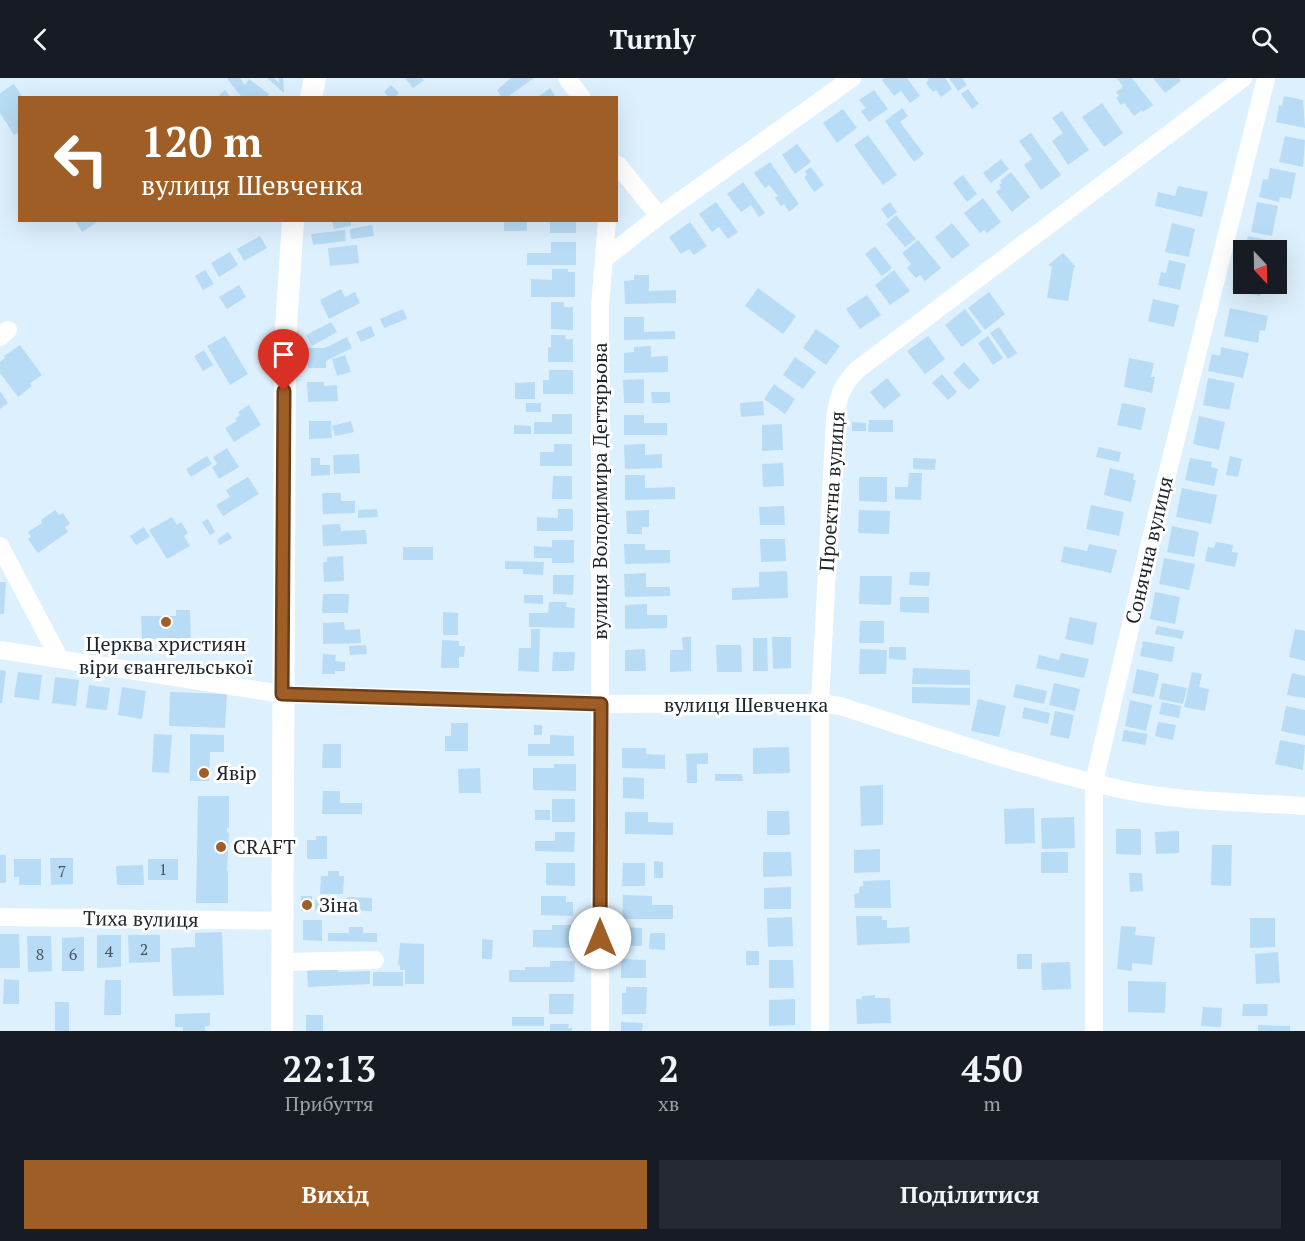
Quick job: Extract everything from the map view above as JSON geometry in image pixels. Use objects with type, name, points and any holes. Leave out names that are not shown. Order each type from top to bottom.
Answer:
[{"type":"main road","points":[[311,96],[315,78]]},
{"type":"main road","points":[[282,1031],[285,343],[293,222]]},
{"type":"street","points":[[567,78],[580,96]]},
{"type":"street","points":[[604,259],[659,216],[852,78]]},
{"type":"street","name":"Проектна вулиця","points":[[820,1031],[820,703],[838,397],[845,383],[857,370],[1244,78]]},
{"type":"street","name":"Сонячна вулиця","points":[[1094,1031],[1094,782],[1149,547],[1266,78]]},
{"type":"street","points":[[618,167],[659,216]]},
{"type":"street","name":"вулиця Володимира Дегтярьова","points":[[600,1031],[600,305],[608,222]]},
{"type":"street","points":[[0,546],[56,652],[56,659]]},
{"type":"street","name":"вулиця Шевченка","points":[[0,651],[282,694],[601,704],[820,703],[840,706],[1001,757],[1116,788],[1175,796],[1305,806]]},
{"type":"street","name":"Тиха вулиця","points":[[0,917],[283,921]]},
{"type":"street","points":[[283,962],[375,960]]},
{"type":"building","points":[[227,78],[240,78],[245,85],[249,79],[269,94],[268,96],[241,96]]},
{"type":"building","points":[[267,78],[274,78],[279,83],[279,78],[283,78],[284,93]]},
{"type":"building","points":[[405,78],[422,78],[424,80],[413,88]]},
{"type":"building","points":[[511,78],[534,78],[509,96],[501,96],[497,90]]},
{"type":"building","points":[[907,78],[920,96],[910,103],[901,91],[894,96],[882,80]]},
{"type":"building","points":[[927,78],[945,78],[952,89],[941,97],[936,90],[933,92],[926,83],[929,80]]},
{"type":"building","points":[[949,78],[962,78],[967,85],[958,91]]},
{"type":"building","points":[[1117,78],[1132,78],[1153,105],[1134,116],[1124,103],[1121,105],[1116,98],[1119,96],[1116,92],[1123,87]]},
{"type":"building","points":[[1153,78],[1179,78],[1181,81],[1165,93]]},
{"type":"building","points":[[14,84],[22,96],[18,96],[18,133],[14,135],[0,113],[0,93]]},
{"type":"building","points":[[391,85],[399,93],[396,96],[388,96],[384,92]]},
{"type":"building","points":[[550,88],[555,96],[540,96]]},
{"type":"building","points":[[968,89],[979,104],[972,109],[961,94]]},
{"type":"building","points":[[225,90],[230,96],[218,96]]},
{"type":"building","points":[[874,90],[888,109],[869,122],[861,111],[866,108],[859,100]]},
{"type":"building","points":[[1284,96],[1303,100],[1305,128],[1276,122],[1279,105],[1282,106]]},
{"type":"building","points":[[1102,103],[1123,133],[1104,147],[1082,117]]},
{"type":"building","points":[[902,108],[908,116],[900,122],[924,154],[914,162],[885,121]]},
{"type":"building","points":[[843,109],[857,128],[837,143],[823,123]]},
{"type":"building","points":[[1062,111],[1089,150],[1068,165],[1052,141],[1063,133],[1052,118]]},
{"type":"building","points":[[1031,133],[1061,175],[1041,190],[1024,165],[1032,159],[1019,141]]},
{"type":"building","points":[[868,135],[897,175],[883,185],[854,145]]},
{"type":"building","points":[[1285,136],[1305,140],[1303,167],[1279,162]]},
{"type":"building","points":[[797,144],[811,162],[795,174],[782,155]]},
{"type":"building","points":[[1001,159],[1009,169],[991,183],[983,173]]},
{"type":"building","points":[[770,162],[799,204],[789,212],[784,204],[781,206],[775,198],[778,196],[769,185],[765,188],[754,173]]},
{"type":"building","points":[[811,167],[824,185],[814,192],[804,177],[807,175],[805,171]]},
{"type":"building","points":[[1270,168],[1296,173],[1291,199],[1280,197],[1279,202],[1259,197],[1263,179],[1268,180]]},
{"type":"building","points":[[1011,172],[1030,197],[1012,212],[996,192],[1001,188],[1000,181]]},
{"type":"building","points":[[963,175],[977,194],[967,202],[953,183]]},
{"type":"building","points":[[743,182],[765,213],[759,217],[751,205],[741,212],[727,194]]},
{"type":"building","points":[[1178,186],[1208,192],[1202,217],[1155,206],[1158,192],[1175,196]]},
{"type":"building","points":[[983,198],[1001,222],[987,233],[984,230],[980,233],[964,213]]},
{"type":"building","points":[[716,202],[738,232],[728,239],[719,227],[712,232],[699,214]]},
{"type":"building","points":[[890,202],[897,212],[888,219],[881,209]]},
{"type":"building","points":[[1257,202],[1278,206],[1272,236],[1251,232]]},
{"type":"building","points":[[896,215],[916,239],[905,247],[886,224]]},
{"type":"building","points":[[76,222],[97,222],[82,232]]},
{"type":"building","points":[[332,222],[351,222],[351,226],[334,229]]},
{"type":"building","points":[[504,222],[527,222],[527,231],[504,231]]},
{"type":"building","points":[[550,222],[576,222],[576,233],[550,233]]},
{"type":"building","points":[[690,222],[707,246],[694,255],[689,249],[681,254],[669,237]]},
{"type":"building","points":[[952,223],[970,245],[952,259],[935,237]]},
{"type":"building","points":[[1172,223],[1195,229],[1189,257],[1165,252]]},
{"type":"building","points":[[372,225],[374,236],[351,239],[350,229]]},
{"type":"building","points":[[345,230],[346,241],[313,245],[311,234]]},
{"type":"building","points":[[260,236],[267,248],[244,261],[237,249]]},
{"type":"building","points":[[1248,236],[1267,240],[1247,240]]},
{"type":"building","points":[[918,240],[941,268],[925,281],[920,275],[916,278],[907,268],[911,264],[902,253]]},
{"type":"building","points":[[551,242],[576,242],[576,265],[527,265],[527,253],[551,253]]},
{"type":"building","points":[[357,245],[359,263],[330,266],[328,248]]},
{"type":"building","points":[[875,246],[892,268],[882,276],[865,254]]},
{"type":"building","points":[[230,252],[238,265],[219,277],[211,263]]},
{"type":"building","points":[[1063,253],[1076,267],[1074,267],[1068,301],[1047,298],[1052,267],[1048,265]]},
{"type":"building","points":[[1169,260],[1186,264],[1180,290],[1158,285],[1161,272],[1166,273]]},
{"type":"building","points":[[552,269],[568,269],[568,272],[575,272],[575,297],[531,297],[531,279],[552,280]]},
{"type":"building","points":[[205,270],[214,284],[203,290],[195,276]]},
{"type":"building","points":[[894,270],[910,291],[890,305],[875,285]]},
{"type":"building","points":[[634,275],[649,275],[649,291],[676,290],[676,303],[625,304],[624,281],[634,280]]},
{"type":"building","points":[[239,285],[246,297],[227,309],[219,297]]},
{"type":"building","points":[[758,288],[796,316],[783,334],[745,306]]},
{"type":"building","points":[[341,289],[345,297],[355,292],[360,303],[329,319],[320,300]]},
{"type":"building","points":[[989,292],[1005,314],[985,330],[968,308]]},
{"type":"building","points":[[867,295],[881,315],[860,329],[846,309]]},
{"type":"building","points":[[1153,299],[1179,305],[1174,327],[1148,321]]},
{"type":"building","points":[[551,302],[564,302],[564,307],[573,307],[573,330],[551,329]]},
{"type":"building","points":[[1230,308],[1268,316],[1265,331],[1260,330],[1258,343],[1224,336]]},
{"type":"building","points":[[403,309],[407,319],[384,328],[380,319]]},
{"type":"building","points":[[965,309],[982,332],[962,347],[945,325]]},
{"type":"building","points":[[624,317],[644,317],[644,332],[675,331],[675,339],[624,340]]},
{"type":"building","points":[[331,322],[337,332],[312,346],[306,335]]},
{"type":"building","points":[[371,326],[375,336],[361,342],[356,332]]},
{"type":"building","points":[[999,327],[1017,353],[1008,359],[990,333]]},
{"type":"building","points":[[816,329],[840,346],[826,365],[803,348]]},
{"type":"building","points":[[551,335],[565,335],[566,339],[573,339],[573,362],[548,362]]},
{"type":"building","points":[[225,336],[248,374],[230,385],[207,346]]},
{"type":"building","points":[[928,336],[945,359],[925,374],[907,351]]},
{"type":"building","points":[[988,336],[1003,358],[993,365],[978,343]]},
{"type":"building","points":[[347,337],[352,348],[326,361],[326,368],[308,368],[307,348],[325,348]]},
{"type":"building","points":[[20,345],[42,375],[30,383],[32,386],[18,397],[0,373],[0,362],[5,358],[4,356]]},
{"type":"building","points":[[651,346],[651,357],[668,356],[668,372],[624,373],[624,353],[634,352],[634,347]]},
{"type":"building","points":[[1221,347],[1249,353],[1243,378],[1208,371],[1212,354],[1220,356]]},
{"type":"building","points":[[204,350],[213,365],[203,371],[194,356]]},
{"type":"building","points":[[345,355],[351,372],[337,376],[332,359]]},
{"type":"building","points":[[795,357],[816,372],[803,389],[783,375]]},
{"type":"building","points":[[1129,358],[1154,363],[1151,377],[1155,377],[1152,393],[1124,387]]},
{"type":"building","points":[[964,362],[980,380],[969,390],[953,373]]},
{"type":"building","points":[[549,370],[573,370],[573,394],[543,394],[543,380],[549,380]]},
{"type":"building","points":[[942,374],[957,392],[948,400],[932,383]]},
{"type":"building","points":[[887,378],[901,395],[884,409],[870,392]]},
{"type":"building","points":[[1208,378],[1235,383],[1229,410],[1203,405]]},
{"type":"building","points":[[644,379],[644,403],[624,403],[623,380]]},
{"type":"building","points":[[307,382],[324,382],[324,386],[337,385],[338,401],[308,402]]},
{"type":"building","points":[[535,382],[535,399],[515,399],[515,383]]},
{"type":"building","points":[[774,384],[795,399],[785,414],[764,399]]},
{"type":"building","points":[[0,391],[8,403],[0,409]]},
{"type":"building","points":[[651,392],[670,392],[670,403],[652,403]]},
{"type":"building","points":[[763,401],[764,415],[741,417],[740,403]]},
{"type":"building","points":[[526,403],[541,403],[541,412],[526,412]]},
{"type":"building","points":[[1122,403],[1146,408],[1141,430],[1117,425]]},
{"type":"building","points":[[249,405],[261,425],[234,442],[225,428],[237,421],[235,419],[240,415],[238,412]]},
{"type":"building","points":[[552,414],[572,414],[572,434],[534,434],[534,422],[552,422]]},
{"type":"building","points":[[624,415],[644,415],[644,423],[667,423],[667,435],[624,435]]},
{"type":"building","points":[[1199,416],[1225,422],[1219,450],[1193,444]]},
{"type":"building","points":[[869,420],[893,420],[893,432],[868,432]]},
{"type":"building","points":[[309,421],[331,421],[332,438],[309,439]]},
{"type":"building","points":[[351,421],[354,432],[335,436],[332,426]]},
{"type":"building","points":[[852,422],[866,423],[866,431],[852,431]]},
{"type":"building","points":[[782,424],[783,450],[762,451],[762,425]]},
{"type":"building","points":[[514,425],[531,426],[531,434],[514,434]]},
{"type":"building","points":[[554,444],[572,444],[572,466],[540,466],[540,452],[554,452]]},
{"type":"building","points":[[645,444],[645,455],[662,454],[662,468],[625,469],[624,445]]},
{"type":"building","points":[[1099,447],[1121,452],[1119,462],[1096,457]]},
{"type":"building","points":[[227,448],[239,467],[219,479],[212,467],[217,464],[213,457]]},
{"type":"building","points":[[359,454],[360,473],[334,474],[333,455]]},
{"type":"building","points":[[207,456],[212,464],[191,477],[186,469]]},
{"type":"building","points":[[1230,456],[1242,459],[1238,477],[1226,475]]},
{"type":"building","points":[[311,458],[320,458],[320,465],[330,465],[330,475],[311,476]]},
{"type":"building","points":[[913,458],[936,459],[935,470],[913,469]]},
{"type":"building","points":[[1190,458],[1212,462],[1211,467],[1218,469],[1214,486],[1185,480]]},
{"type":"building","points":[[783,463],[784,486],[763,487],[762,464]]},
{"type":"building","points":[[1110,468],[1134,474],[1133,480],[1136,480],[1131,502],[1104,495]]},
{"type":"building","points":[[909,473],[922,473],[921,500],[895,499],[895,487],[908,487]]},
{"type":"building","points":[[625,475],[645,475],[645,488],[675,487],[675,499],[625,500]]},
{"type":"building","points":[[553,476],[572,476],[572,499],[552,499]]},
{"type":"building","points":[[248,477],[259,494],[223,516],[216,505],[230,497],[226,490]]},
{"type":"building","points":[[859,477],[887,477],[887,502],[859,501]]},
{"type":"building","points":[[1182,488],[1217,495],[1211,524],[1176,517]]},
{"type":"building","points":[[322,493],[341,493],[341,501],[355,501],[355,513],[323,514]]},
{"type":"building","points":[[1091,505],[1124,512],[1119,536],[1086,529]]},
{"type":"building","points":[[784,506],[785,525],[760,525],[759,507]]},
{"type":"building","points":[[377,509],[378,517],[358,518],[358,510]]},
{"type":"building","points":[[558,509],[573,509],[573,531],[537,531],[537,517],[558,518]]},
{"type":"building","points":[[55,510],[59,515],[63,513],[70,524],[65,527],[68,532],[38,553],[28,539],[31,537],[28,532],[42,523],[41,520]]},
{"type":"building","points":[[649,510],[649,527],[642,527],[642,534],[627,534],[626,511]]},
{"type":"building","points":[[859,510],[890,511],[889,534],[858,533]]},
{"type":"building","points":[[172,517],[177,525],[181,522],[188,533],[184,536],[190,546],[167,559],[149,530]]},
{"type":"building","points":[[208,519],[215,532],[210,535],[202,522]]},
{"type":"building","points":[[340,524],[341,531],[366,530],[367,544],[323,546],[322,525]]},
{"type":"building","points":[[1172,526],[1199,532],[1194,557],[1167,552]]},
{"type":"building","points":[[144,527],[150,537],[136,545],[130,536]]},
{"type":"building","points":[[228,532],[232,538],[220,545],[217,540]]},
{"type":"building","points":[[760,539],[785,539],[786,561],[761,562]]},
{"type":"building","points":[[552,540],[574,540],[574,563],[552,563],[552,558],[534,558],[534,546],[552,547]]},
{"type":"building","points":[[1216,542],[1233,545],[1232,552],[1238,553],[1235,567],[1205,561],[1208,547],[1214,548]]},
{"type":"building","points":[[624,544],[645,544],[645,550],[670,550],[670,563],[625,564]]},
{"type":"building","points":[[1089,544],[1117,550],[1111,573],[1061,562],[1064,546],[1087,551]]},
{"type":"building","points":[[403,547],[433,547],[433,560],[403,560]]},
{"type":"building","points":[[343,556],[344,581],[324,582],[323,562],[327,562],[327,557]]},
{"type":"building","points":[[1164,558],[1195,564],[1189,590],[1159,584]]},
{"type":"building","points":[[505,561],[544,562],[543,575],[523,574],[523,569],[505,569]]},
{"type":"building","points":[[787,571],[788,598],[732,600],[732,588],[759,587],[759,572]]},
{"type":"building","points":[[910,572],[930,572],[929,586],[909,585]]},
{"type":"building","points":[[646,573],[646,587],[670,587],[670,596],[625,597],[624,574]]},
{"type":"building","points":[[553,575],[574,575],[573,595],[553,594]]},
{"type":"building","points":[[860,576],[892,576],[891,605],[859,604]]},
{"type":"building","points":[[0,582],[6,582],[4,614],[0,614]]},
{"type":"building","points":[[1155,592],[1180,597],[1175,624],[1150,619]]},
{"type":"building","points":[[323,594],[349,594],[348,613],[322,613]]},
{"type":"building","points":[[524,595],[543,595],[543,604],[524,603]]},
{"type":"building","points":[[900,597],[929,597],[929,613],[900,612]]},
{"type":"building","points":[[549,602],[567,602],[566,607],[575,608],[574,628],[529,627],[529,613],[548,613]]},
{"type":"building","points":[[647,604],[647,615],[667,615],[667,628],[625,629],[625,605]]},
{"type":"building","name":"Церква християн віри євангельської","points":[[176,610],[190,610],[191,646],[176,646],[176,639],[142,639],[141,616],[176,616]]},
{"type":"building","points":[[443,612],[458,613],[458,635],[443,635]]},
{"type":"building","points":[[1070,617],[1097,623],[1093,645],[1065,639]]},
{"type":"building","points":[[860,621],[884,621],[884,643],[859,643]]},
{"type":"building","points":[[344,622],[345,630],[360,629],[361,643],[323,644],[323,623]]},
{"type":"building","points":[[1157,626],[1184,631],[1182,639],[1155,634]]},
{"type":"building","points":[[531,629],[540,629],[539,672],[518,671],[519,648],[531,648]]},
{"type":"building","points":[[1295,629],[1305,631],[1305,661],[1289,657]]},
{"type":"building","points":[[682,637],[691,637],[691,671],[670,672],[670,650],[683,650]]},
{"type":"building","points":[[772,637],[791,637],[791,668],[773,669]]},
{"type":"building","points":[[753,638],[767,638],[768,671],[753,671]]},
{"type":"building","points":[[442,640],[459,641],[459,646],[465,646],[464,657],[459,657],[459,668],[441,668]]},
{"type":"building","points":[[1143,641],[1175,647],[1172,662],[1140,656]]},
{"type":"building","points":[[366,645],[367,654],[350,655],[349,646]]},
{"type":"building","points":[[716,645],[741,645],[742,672],[717,672]]},
{"type":"building","points":[[889,647],[906,647],[906,660],[889,659]]},
{"type":"building","points":[[645,649],[646,671],[625,671],[625,650]]},
{"type":"building","points":[[860,649],[887,650],[886,674],[859,674]]},
{"type":"building","points":[[553,652],[575,652],[574,671],[552,671]]},
{"type":"building","points":[[1061,653],[1089,659],[1084,678],[1036,668],[1039,655],[1059,660]]},
{"type":"building","points":[[323,654],[336,655],[335,661],[345,662],[345,671],[322,674]]},
{"type":"building","points":[[913,668],[970,670],[970,685],[912,684]]},
{"type":"building","points":[[1137,669],[1159,674],[1154,697],[1132,693]]},
{"type":"building","points":[[0,670],[6,671],[2,703],[0,703]]},
{"type":"building","points":[[18,672],[42,675],[39,700],[14,697]]},
{"type":"building","points":[[1192,672],[1202,674],[1199,687],[1209,689],[1205,711],[1184,707]]},
{"type":"building","points":[[1292,673],[1305,676],[1305,698],[1287,695]]},
{"type":"building","points":[[55,677],[79,680],[76,706],[52,703]]},
{"type":"building","points":[[1054,683],[1080,689],[1075,711],[1049,705]]},
{"type":"building","points":[[1162,683],[1187,688],[1183,704],[1159,699]]},
{"type":"building","points":[[1016,684],[1047,691],[1044,704],[1013,697]]},
{"type":"building","points":[[89,685],[110,688],[107,710],[86,708]]},
{"type":"building","points":[[122,687],[146,691],[142,719],[118,715]]},
{"type":"building","points":[[912,687],[970,688],[970,705],[912,703]]},
{"type":"building","points":[[170,692],[227,694],[225,728],[169,726]]},
{"type":"building","points":[[978,699],[1006,706],[999,737],[971,731]]},
{"type":"building","points":[[1130,700],[1152,705],[1146,731],[1125,726]]},
{"type":"building","points":[[1162,702],[1181,706],[1179,718],[1159,714]]},
{"type":"building","points":[[1286,706],[1305,710],[1305,736],[1281,731]]},
{"type":"building","points":[[1024,707],[1050,713],[1048,724],[1022,718]]},
{"type":"building","points":[[1055,711],[1074,715],[1069,739],[1050,735]]},
{"type":"building","points":[[1158,722],[1176,725],[1173,740],[1155,736]]},
{"type":"building","points":[[451,723],[468,723],[468,751],[445,751],[445,736],[451,736]]},
{"type":"building","points":[[534,725],[542,725],[542,735],[534,735]]},
{"type":"building","points":[[1124,730],[1148,734],[1145,745],[1122,741]]},
{"type":"building","points":[[154,734],[172,735],[169,773],[152,772]]},
{"type":"building","points":[[190,734],[224,735],[224,752],[210,752],[209,781],[190,781]]},
{"type":"building","points":[[550,735],[574,736],[574,756],[528,756],[528,744],[550,744]]},
{"type":"building","points":[[1280,740],[1305,745],[1303,770],[1275,764]]},
{"type":"building","points":[[323,744],[341,744],[341,768],[322,768]]},
{"type":"building","points":[[789,747],[790,773],[753,774],[753,748]]},
{"type":"building","points":[[622,748],[646,748],[646,754],[665,755],[665,769],[622,768]]},
{"type":"building","points":[[708,753],[708,764],[697,764],[697,783],[687,783],[686,754]]},
{"type":"building","points":[[554,764],[576,764],[576,791],[533,790],[533,768],[554,768]]},
{"type":"building","points":[[480,768],[481,793],[459,793],[458,769]]},
{"type":"building","points":[[715,774],[742,774],[743,781],[715,781]]},
{"type":"building","points":[[623,777],[644,778],[644,799],[623,798]]},
{"type":"building","points":[[883,785],[883,825],[861,826],[860,786]]},
{"type":"building","points":[[323,791],[340,791],[340,803],[362,803],[362,814],[322,814]]},
{"type":"building","points":[[198,796],[229,796],[228,903],[196,903]]},
{"type":"building","points":[[552,799],[575,799],[575,822],[552,822]]},
{"type":"building","points":[[1034,808],[1035,843],[1005,844],[1004,809]]},
{"type":"building","points":[[535,810],[550,810],[550,820],[535,820]]},
{"type":"building","points":[[767,811],[789,811],[790,835],[767,835]]},
{"type":"building","points":[[625,812],[648,812],[648,822],[673,823],[673,835],[625,834]]},
{"type":"building","points":[[1074,817],[1075,848],[1042,849],[1041,818]]},
{"type":"building","points":[[1116,829],[1141,829],[1141,855],[1116,854]]},
{"type":"building","points":[[1179,831],[1179,853],[1156,854],[1155,832]]},
{"type":"building","points":[[555,832],[575,832],[574,852],[535,851],[535,841],[555,841]]},
{"type":"building","points":[[316,836],[327,836],[327,859],[307,859],[307,840],[316,840]]},
{"type":"building","points":[[1212,845],[1232,845],[1231,886],[1211,885]]},
{"type":"building","points":[[880,849],[880,872],[854,873],[854,850]]},
{"type":"building","points":[[763,852],[791,852],[792,876],[763,877]]},
{"type":"building","points":[[1041,852],[1068,852],[1068,873],[1041,873]]},
{"type":"building","points":[[0,855],[6,855],[6,883],[0,883]]},
{"type":"building","points":[[50,858],[73,858],[73,884],[51,885]]},
{"type":"building","points":[[14,859],[41,859],[41,885],[19,885],[19,877],[14,877]]},
{"type":"building","points":[[148,859],[178,859],[178,880],[148,880]]},
{"type":"building","points":[[654,861],[663,862],[663,878],[654,878]]},
{"type":"building","points":[[546,863],[575,863],[575,886],[546,885]]},
{"type":"building","points":[[623,863],[645,863],[645,886],[622,886]]},
{"type":"building","points":[[143,865],[144,885],[117,885],[116,866]]},
{"type":"building","points":[[328,871],[339,871],[339,876],[344,876],[343,894],[320,894],[321,876],[328,876]]},
{"type":"building","points":[[1129,873],[1142,873],[1143,891],[1130,892]]},
{"type":"building","points":[[890,880],[891,908],[855,908],[854,894],[859,893],[859,887],[863,886],[863,881]]},
{"type":"building","points":[[791,887],[791,909],[764,909],[764,888]]},
{"type":"building","points":[[623,895],[652,896],[652,905],[673,905],[673,919],[622,919]]},
{"type":"building","points":[[301,896],[312,896],[312,911],[301,911]]},
{"type":"building","points":[[541,896],[566,896],[566,902],[573,902],[573,916],[541,915]]},
{"type":"building","points":[[347,897],[372,898],[372,911],[315,910],[315,900],[347,900]]},
{"type":"building","points":[[856,916],[882,916],[882,920],[887,920],[887,928],[909,927],[910,943],[857,945]]},
{"type":"building","points":[[792,917],[793,946],[768,947],[767,918]]},
{"type":"building","points":[[1250,918],[1275,918],[1275,947],[1250,948]]},
{"type":"building","points":[[303,920],[322,920],[322,941],[303,940]]},
{"type":"building","points":[[552,925],[575,925],[574,948],[533,947],[533,930],[552,930]]},
{"type":"building","points":[[1121,926],[1136,927],[1135,935],[1155,937],[1152,965],[1132,963],[1132,971],[1117,969]]},
{"type":"building","points":[[349,927],[363,927],[363,933],[377,933],[377,942],[328,941],[328,933],[349,933]]},
{"type":"building","points":[[621,927],[642,928],[642,946],[621,946]]},
{"type":"building","points":[[222,932],[224,995],[173,996],[171,948],[195,947],[195,933]]},
{"type":"building","points":[[650,933],[665,933],[665,950],[649,949]]},
{"type":"building","points":[[0,934],[19,934],[20,968],[0,968]]},
{"type":"building","points":[[97,935],[121,935],[121,967],[97,968]]},
{"type":"building","points":[[128,935],[160,935],[160,962],[129,963]]},
{"type":"building","points":[[27,936],[51,936],[52,971],[28,972]]},
{"type":"building","points":[[84,937],[84,971],[62,971],[62,938]]},
{"type":"building","points":[[482,939],[493,940],[492,959],[482,959]]},
{"type":"building","points":[[400,943],[424,944],[424,984],[405,984],[405,970],[400,970],[400,965],[398,966]]},
{"type":"building","points":[[746,951],[759,951],[759,965],[746,965]]},
{"type":"building","points":[[1278,952],[1280,983],[1256,984],[1255,954]]},
{"type":"building","points":[[1017,954],[1032,954],[1032,969],[1017,969]]},
{"type":"building","points":[[621,959],[646,960],[646,978],[621,978]]},
{"type":"building","points":[[769,960],[793,960],[794,988],[769,988]]},
{"type":"building","points":[[550,961],[575,961],[574,982],[509,982],[509,970],[525,970],[525,967],[550,967]]},
{"type":"building","points":[[1070,962],[1071,989],[1042,990],[1041,963]]},
{"type":"building","points":[[307,969],[338,969],[338,972],[370,971],[370,984],[308,987]]},
{"type":"building","points":[[373,972],[403,972],[403,986],[373,986]]},
{"type":"building","points":[[4,979],[19,980],[19,1004],[3,1004]]},
{"type":"building","points":[[105,980],[121,980],[121,1015],[104,1015]]},
{"type":"building","points":[[1128,981],[1166,982],[1165,1013],[1128,1012]]},
{"type":"building","points":[[626,987],[647,987],[646,1014],[622,1014],[622,993],[626,993]]},
{"type":"building","points":[[549,994],[574,994],[573,1014],[549,1014]]},
{"type":"building","points":[[875,995],[875,998],[890,998],[891,1023],[857,1024],[856,999]]},
{"type":"building","points":[[795,999],[795,1025],[769,1026],[769,1000]]},
{"type":"building","points":[[55,1002],[69,1002],[69,1031],[55,1031]]},
{"type":"building","points":[[1243,1004],[1268,1004],[1267,1016],[1242,1016]]},
{"type":"building","points":[[1203,1007],[1222,1008],[1221,1027],[1201,1026]]},
{"type":"building","points":[[210,1013],[210,1026],[205,1026],[205,1031],[183,1031],[183,1027],[175,1027],[175,1014]]},
{"type":"building","points":[[306,1015],[323,1015],[323,1031],[306,1031]]},
{"type":"building","points":[[512,1017],[544,1017],[544,1026],[512,1026]]},
{"type":"building","points":[[621,1022],[643,1023],[642,1031],[621,1031]]},
{"type":"building","points":[[550,1024],[569,1024],[568,1028],[572,1028],[572,1031],[550,1031]]},
{"type":"building","points":[[1258,1025],[1290,1026],[1290,1031],[1258,1031]]},
{"type":"place","name":"Церква християн віри євангельської","points":[[166,622]]},
{"type":"place","name":"Явір","points":[[204,773]]},
{"type":"place","name":"CRAFT","points":[[221,847]]},
{"type":"place","name":"Зіна","points":[[307,905]]},
{"type":"route","points":[[284,391],[282,694],[601,704],[600,938]]}]
